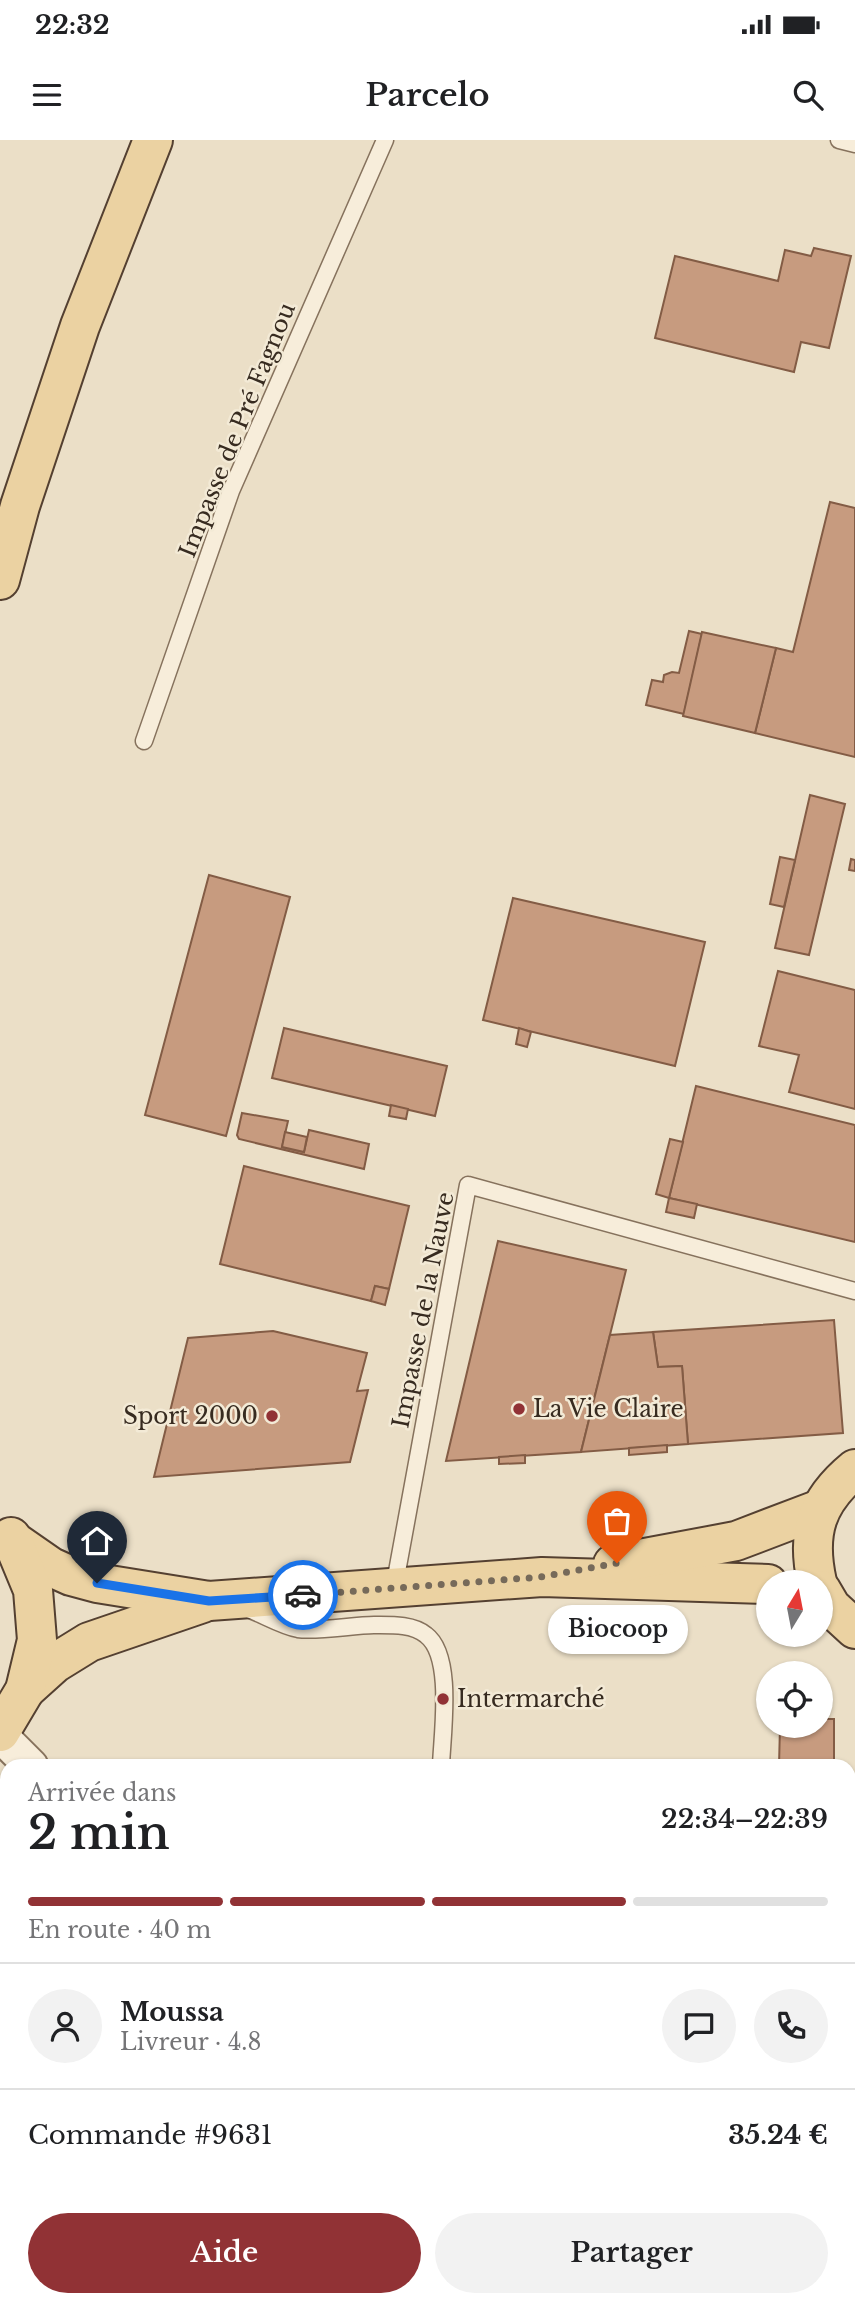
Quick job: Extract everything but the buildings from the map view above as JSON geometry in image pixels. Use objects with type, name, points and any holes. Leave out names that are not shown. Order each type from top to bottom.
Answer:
[{"type":"main road","points":[[0,580],[20,506],[80,326],[153,140]]},
{"type":"main road","points":[[816,1570],[812,1559],[813,1533],[820,1509],[835,1487],[855,1469]]},
{"type":"main road","points":[[541,1577],[736,1541],[820,1509]]},
{"type":"main road","points":[[7,1532],[51,1567],[71,1576],[97,1583],[218,1601],[541,1577],[756,1584]]},
{"type":"main road","points":[[0,1734],[25,1690],[37,1640],[33,1590],[7,1532]]},
{"type":"main road","points":[[25,1690],[55,1663],[89,1642],[218,1601]]},
{"type":"street","points":[[0,1734],[24,1759]]},
{"type":"lane","name":"Impasse de Pré Fagnou","points":[[144,741],[231,491],[385,140]]},
{"type":"lane","points":[[839,140],[855,144]]},
{"type":"lane","name":"Impasse de la Nauve","points":[[394,1588],[468,1185],[855,1291]]},
{"type":"lane","points":[[218,1601],[299,1629],[374,1625],[413,1628],[426,1635],[435,1645],[442,1667],[441,1759]]},
{"type":"way so far","points":[[303,1595],[541,1577],[617,1563]]},
{"type":"place","name":"La Vie Claire","points":[[519,1409]]},
{"type":"place","name":"Sport 2000","points":[[272,1416]]},
{"type":"place","name":"Biocoop","points":[[617,1563]]},
{"type":"place","name":"Intermarché","points":[[443,1699]]},
{"type":"route","points":[[97,1583],[209,1601],[303,1595]]}]
